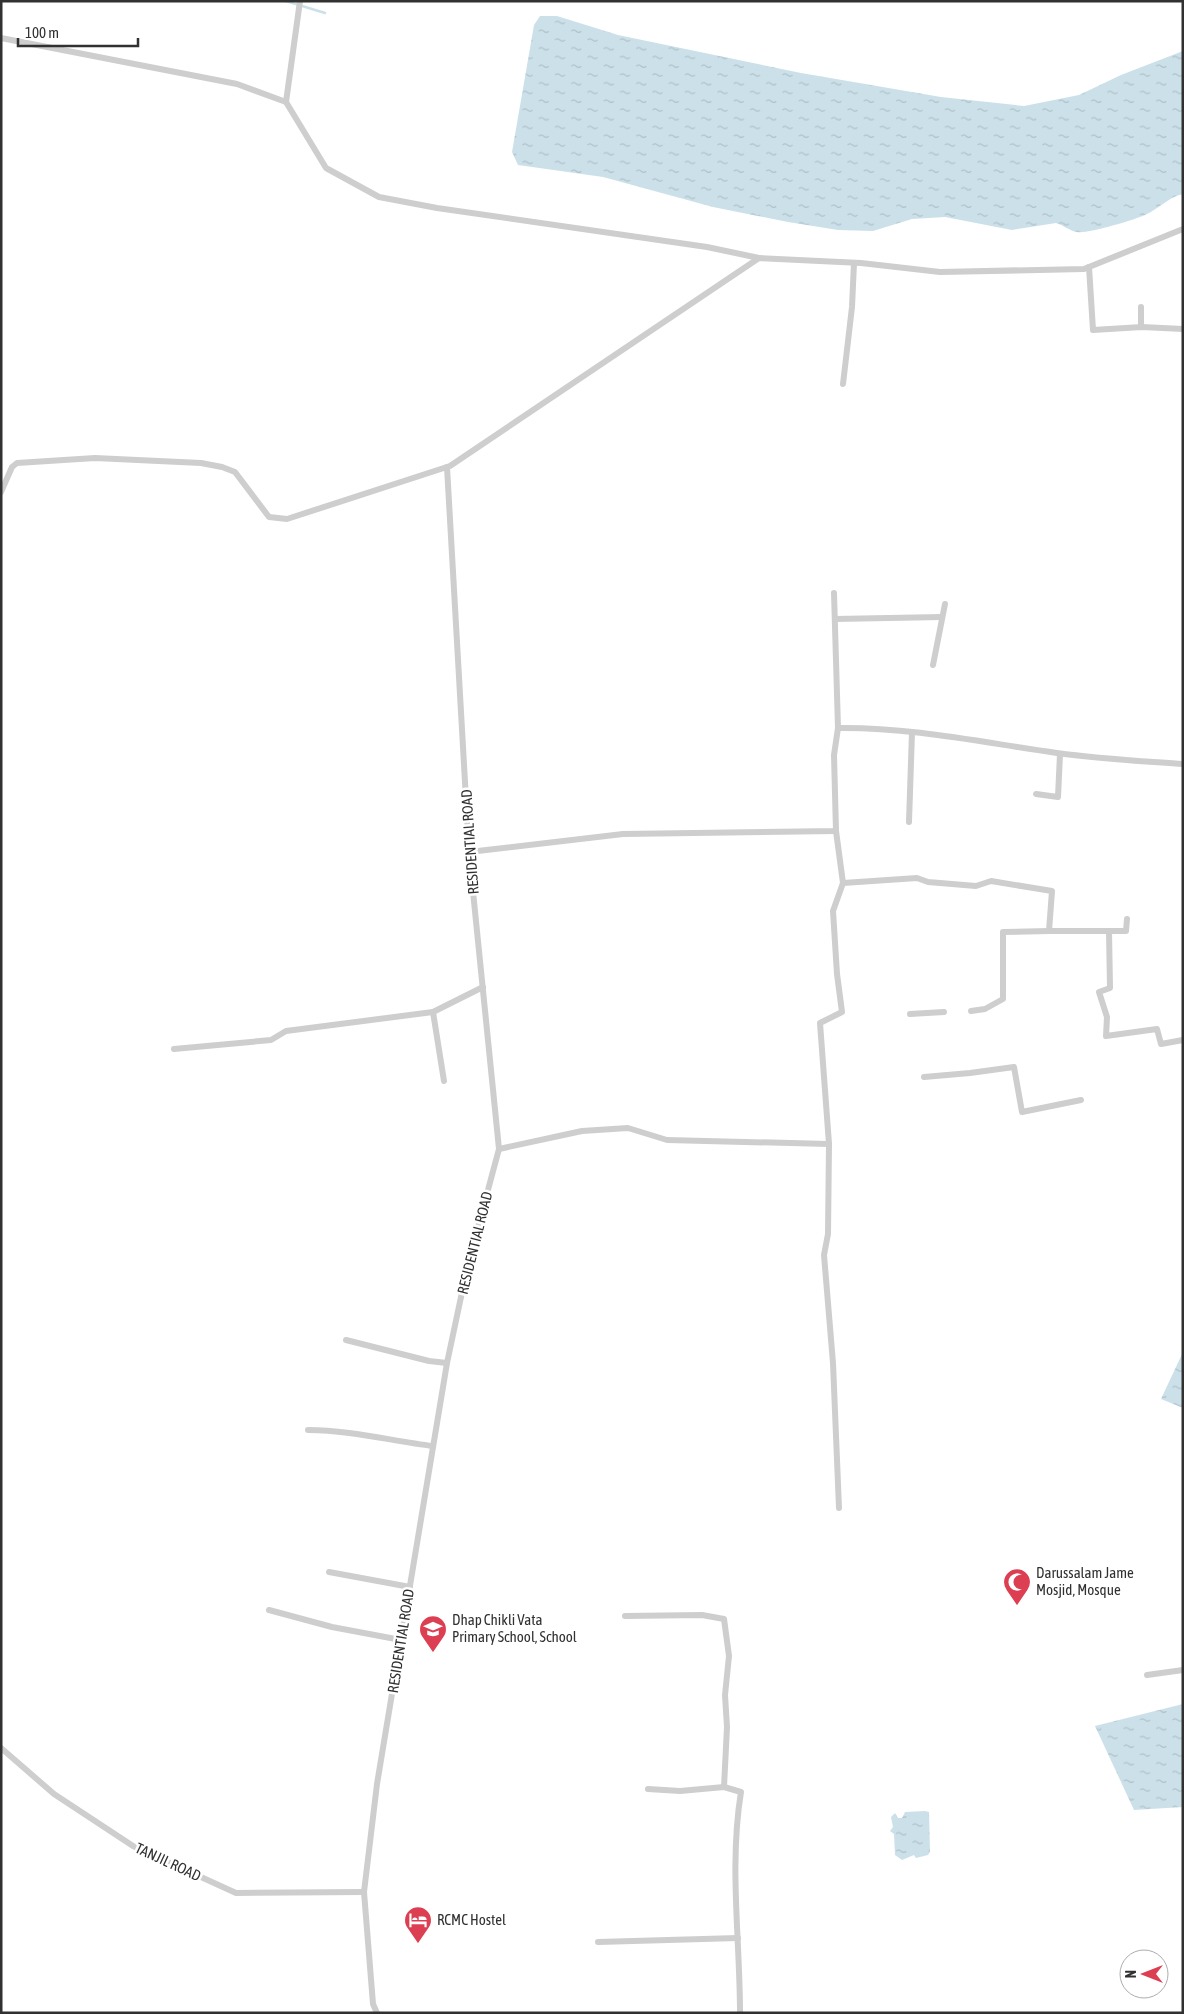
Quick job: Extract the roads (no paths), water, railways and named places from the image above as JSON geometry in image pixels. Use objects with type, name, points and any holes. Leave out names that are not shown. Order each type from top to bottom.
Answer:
[{"type":"street","points":[[286,102],[300,1]]},
{"type":"street","points":[[1,38],[237,84],[286,102],[326,168],[379,197],[437,208],[708,247],[759,258],[854,263],[940,272],[1084,269],[1183,230]]},
{"type":"street","points":[[1,492],[12,466],[17,463],[95,458],[201,463],[222,467],[235,472],[269,517],[287,519],[447,467],[759,258]]},
{"type":"street","points":[[843,384],[852,307],[854,263]]},
{"type":"street","points":[[1089,267],[1093,330],[1141,327],[1183,329]]},
{"type":"street","points":[[1141,307],[1141,327]]},
{"type":"street","name":"RESIDENTIAL ROAD","points":[[377,2013],[373,2004],[364,1892],[377,1784],[447,1363],[468,1264],[499,1149],[469,852],[447,467]]},
{"type":"street","points":[[834,593],[838,728],[834,755],[836,831],[843,883],[833,911],[837,974],[842,1012],[820,1022],[829,1144],[828,1234],[824,1255],[834,1373],[839,1508]]},
{"type":"street","points":[[933,665],[945,604]]},
{"type":"street","points":[[835,619],[942,617]]},
{"type":"street","points":[[838,728],[912,732],[1060,754],[1183,764]]},
{"type":"street","points":[[908,822],[912,732]]},
{"type":"street","points":[[1036,794],[1058,796],[1060,754]]},
{"type":"street","points":[[469,852],[622,834],[836,831]]},
{"type":"street","points":[[843,883],[918,878],[928,882],[976,886],[991,881],[1052,891],[1049,931]]},
{"type":"street","points":[[971,1011],[985,1008],[1003,1000],[1003,932],[1126,931],[1127,919]]},
{"type":"street","points":[[1109,931],[1110,988],[1099,992],[1108,1017],[1106,1036],[1157,1029],[1161,1044],[1183,1040]]},
{"type":"street","points":[[174,1049],[270,1040],[286,1031],[433,1012],[482,986]]},
{"type":"street","points":[[433,1012],[444,1081]]},
{"type":"street","points":[[910,1014],[944,1012]]},
{"type":"street","points":[[924,1077],[970,1073],[1014,1066],[1022,1112],[1082,1100]]},
{"type":"street","points":[[499,1149],[582,1131],[628,1128],[668,1140],[829,1144]]},
{"type":"street","points":[[346,1340],[429,1361],[447,1363]]},
{"type":"street","points":[[308,1430],[337,1430],[385,1440],[433,1446]]},
{"type":"street","points":[[329,1572],[410,1587]]},
{"type":"street","points":[[269,1610],[332,1627],[401,1640]]},
{"type":"street","points":[[625,1616],[702,1615],[724,1619],[729,1656],[725,1695],[727,1727],[724,1787]]},
{"type":"street","points":[[1148,1675],[1183,1670]]},
{"type":"street","name":"TANJIL ROAD","points":[[1,1748],[54,1794],[133,1846],[236,1893],[364,1892]]},
{"type":"street","points":[[648,1789],[680,1791],[724,1787],[741,1792],[737,1816],[735,1856],[740,2013]]},
{"type":"street","points":[[598,1942],[738,1938]]},
{"type":"water","points":[[540,16],[557,16],[618,35],[801,73],[941,97],[1024,106],[1079,95],[1121,75],[1183,51],[1183,194],[1139,217],[1111,226],[1082,232],[1074,231],[1056,223],[1012,230],[945,217],[912,219],[873,231],[838,230],[713,207],[603,177],[518,165],[512,152],[534,25]]},
{"type":"water","points":[[1183,1352],[1183,1408],[1161,1399]]},
{"type":"water","points":[[1183,1704],[1183,1807],[1134,1810],[1095,1726]]},
{"type":"water","points":[[905,1812],[929,1812],[930,1852],[928,1855],[916,1858],[914,1855],[902,1860],[895,1855],[894,1834],[890,1831],[893,1827],[891,1817],[895,1813],[898,1818],[902,1818]]},
{"type":"waterway","points":[[286,1],[325,13]]},
{"type":"place","name":"Darussalam Jame Mosjid, Mosque","points":[[1017,1606]]},
{"type":"place","name":"Dhap Chikli Vata Primary School, School","points":[[433,1653]]},
{"type":"place","name":"RCMC Hostel","points":[[418,1944]]}]
